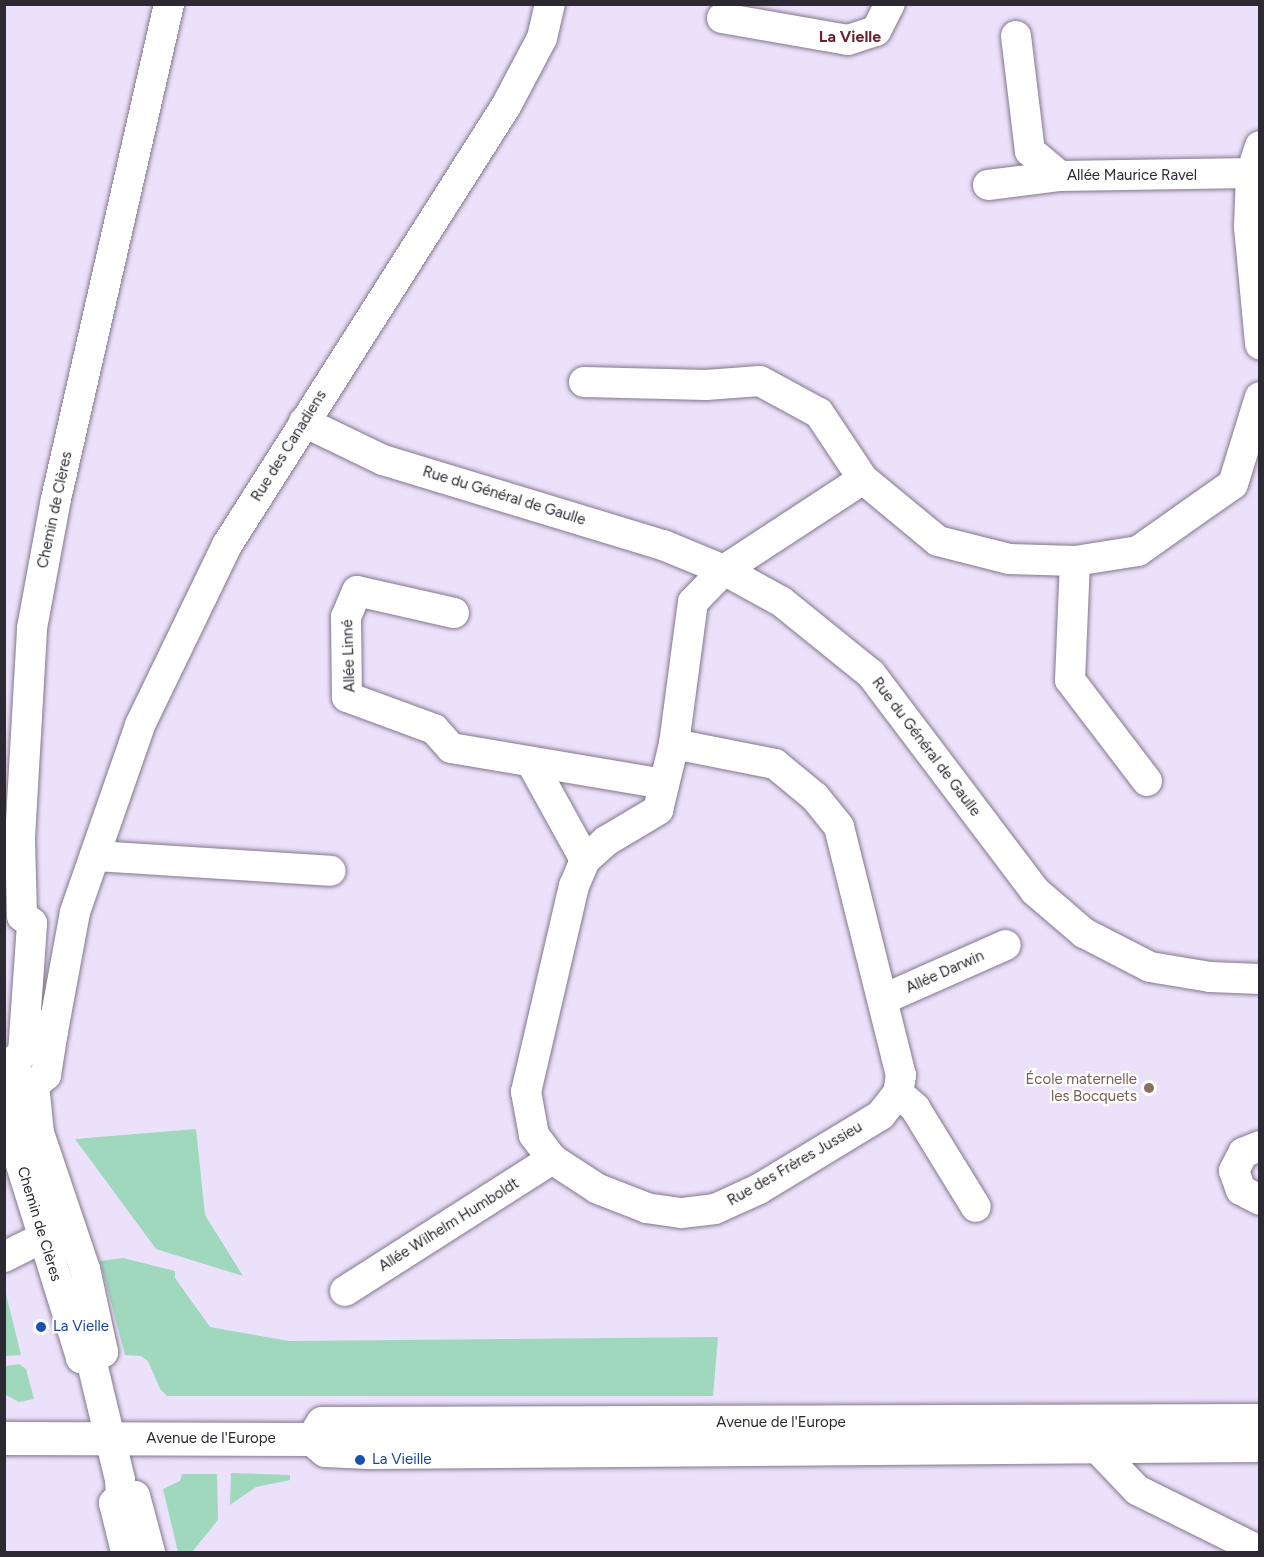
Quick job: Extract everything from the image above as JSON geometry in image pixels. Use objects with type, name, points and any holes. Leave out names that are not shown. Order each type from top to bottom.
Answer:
[{"type":"main road","name":"Avenue de l'Europe","points":[[312,1439],[322,1423],[1260,1420]]},
{"type":"main road","name":"Avenue de l'Europe","points":[[4,1438],[312,1439],[325,1450],[368,1452],[1260,1445]]},
{"type":"street","name":"Chemin de Clères","points":[[40,1026],[7,1033],[8,1055],[22,1075],[85,1269],[103,1352],[91,1359],[81,1358],[10,1116],[8,1090],[22,1075],[46,1075],[32,923],[22,916],[20,838],[32,628],[56,499],[168,22],[169,4]]},
{"type":"street","name":"Rue des Canadiens","points":[[40,1026],[75,912],[150,704],[227,545],[506,106],[542,38],[550,4]]},
{"type":"street","points":[[723,18],[848,40],[876,31],[890,4]]},
{"type":"street","name":"Allée Maurice Ravel","points":[[1016,36],[1030,151],[1060,176],[1255,160]]},
{"type":"street","points":[[1255,160],[1249,227],[1257,266],[1260,344]]},
{"type":"street","points":[[988,185],[1060,176]]},
{"type":"street","points":[[584,382],[706,385],[760,381],[819,413],[864,479],[938,541],[1009,559],[1075,561],[1138,551],[1233,484],[1260,397]]},
{"type":"street","name":"Rue du Général de Gaulle","points":[[304,422],[383,460],[663,545],[724,570],[783,602],[871,674],[1029,883],[1084,933],[1150,967],[1210,977],[1260,979]]},
{"type":"street","name":"Rue des Frères Jussieu","points":[[864,479],[724,570],[693,602],[674,744],[658,810],[606,841],[585,860],[574,886],[526,1092],[534,1135],[552,1159],[598,1189],[647,1209],[681,1212],[715,1209],[759,1189],[881,1115],[898,1093]]},
{"type":"street","points":[[1075,561],[1070,680],[1147,781]]},
{"type":"street","name":"Allée Linné","points":[[454,613],[357,591],[346,617],[347,698],[434,729],[451,748],[531,762]]},
{"type":"street","points":[[674,744],[775,764],[815,797],[839,827],[899,1056],[898,1093],[915,1108],[976,1207]]},
{"type":"street","points":[[531,762],[664,784]]},
{"type":"street","points":[[531,762],[585,860]]},
{"type":"street","points":[[95,856],[331,871]]},
{"type":"street","points":[[32,923],[75,912]]},
{"type":"street","name":"Allée Darwin","points":[[884,999],[1006,945]]},
{"type":"street","points":[[1260,1146],[1244,1152],[1234,1171],[1241,1190],[1260,1200]]},
{"type":"street","name":"Allée Wilhelm Humboldt","points":[[345,1291],[552,1159]]},
{"type":"street","points":[[4,1257],[44,1237]]},
{"type":"street","name":"Chemin de Clères","points":[[91,1359],[121,1496],[114,1503],[126,1552]]},
{"type":"street","points":[[1097,1448],[1137,1490],[1260,1551]]},
{"type":"street","points":[[121,1496],[135,1496],[150,1552]]},
{"type":"green space","points":[[196,1129],[205,1215],[243,1276],[156,1249],[75,1139]]},
{"type":"green space","points":[[123,1258],[175,1271],[175,1278],[210,1327],[289,1341],[718,1337],[713,1396],[167,1396],[160,1389],[148,1361],[141,1356],[125,1355],[100,1261]]},
{"type":"green space","points":[[5,1290],[21,1355],[5,1356]]},
{"type":"green space","points":[[19,1364],[26,1369],[34,1399],[19,1402],[4,1394],[5,1366]]},
{"type":"green space","points":[[231,1473],[290,1475],[290,1480],[256,1487],[230,1505]]},
{"type":"green space","points":[[182,1474],[217,1474],[218,1520],[192,1552],[178,1552],[163,1489],[180,1481]]},
{"type":"place","name":"École maternelle les Bocquets","points":[[1149,1088]]},
{"type":"place","name":"La Vielle","points":[[41,1327]]},
{"type":"place","name":"La Vieille","points":[[360,1460]]},
{"type":"district","name":"La Vielle","points":[[850,37]]}]
